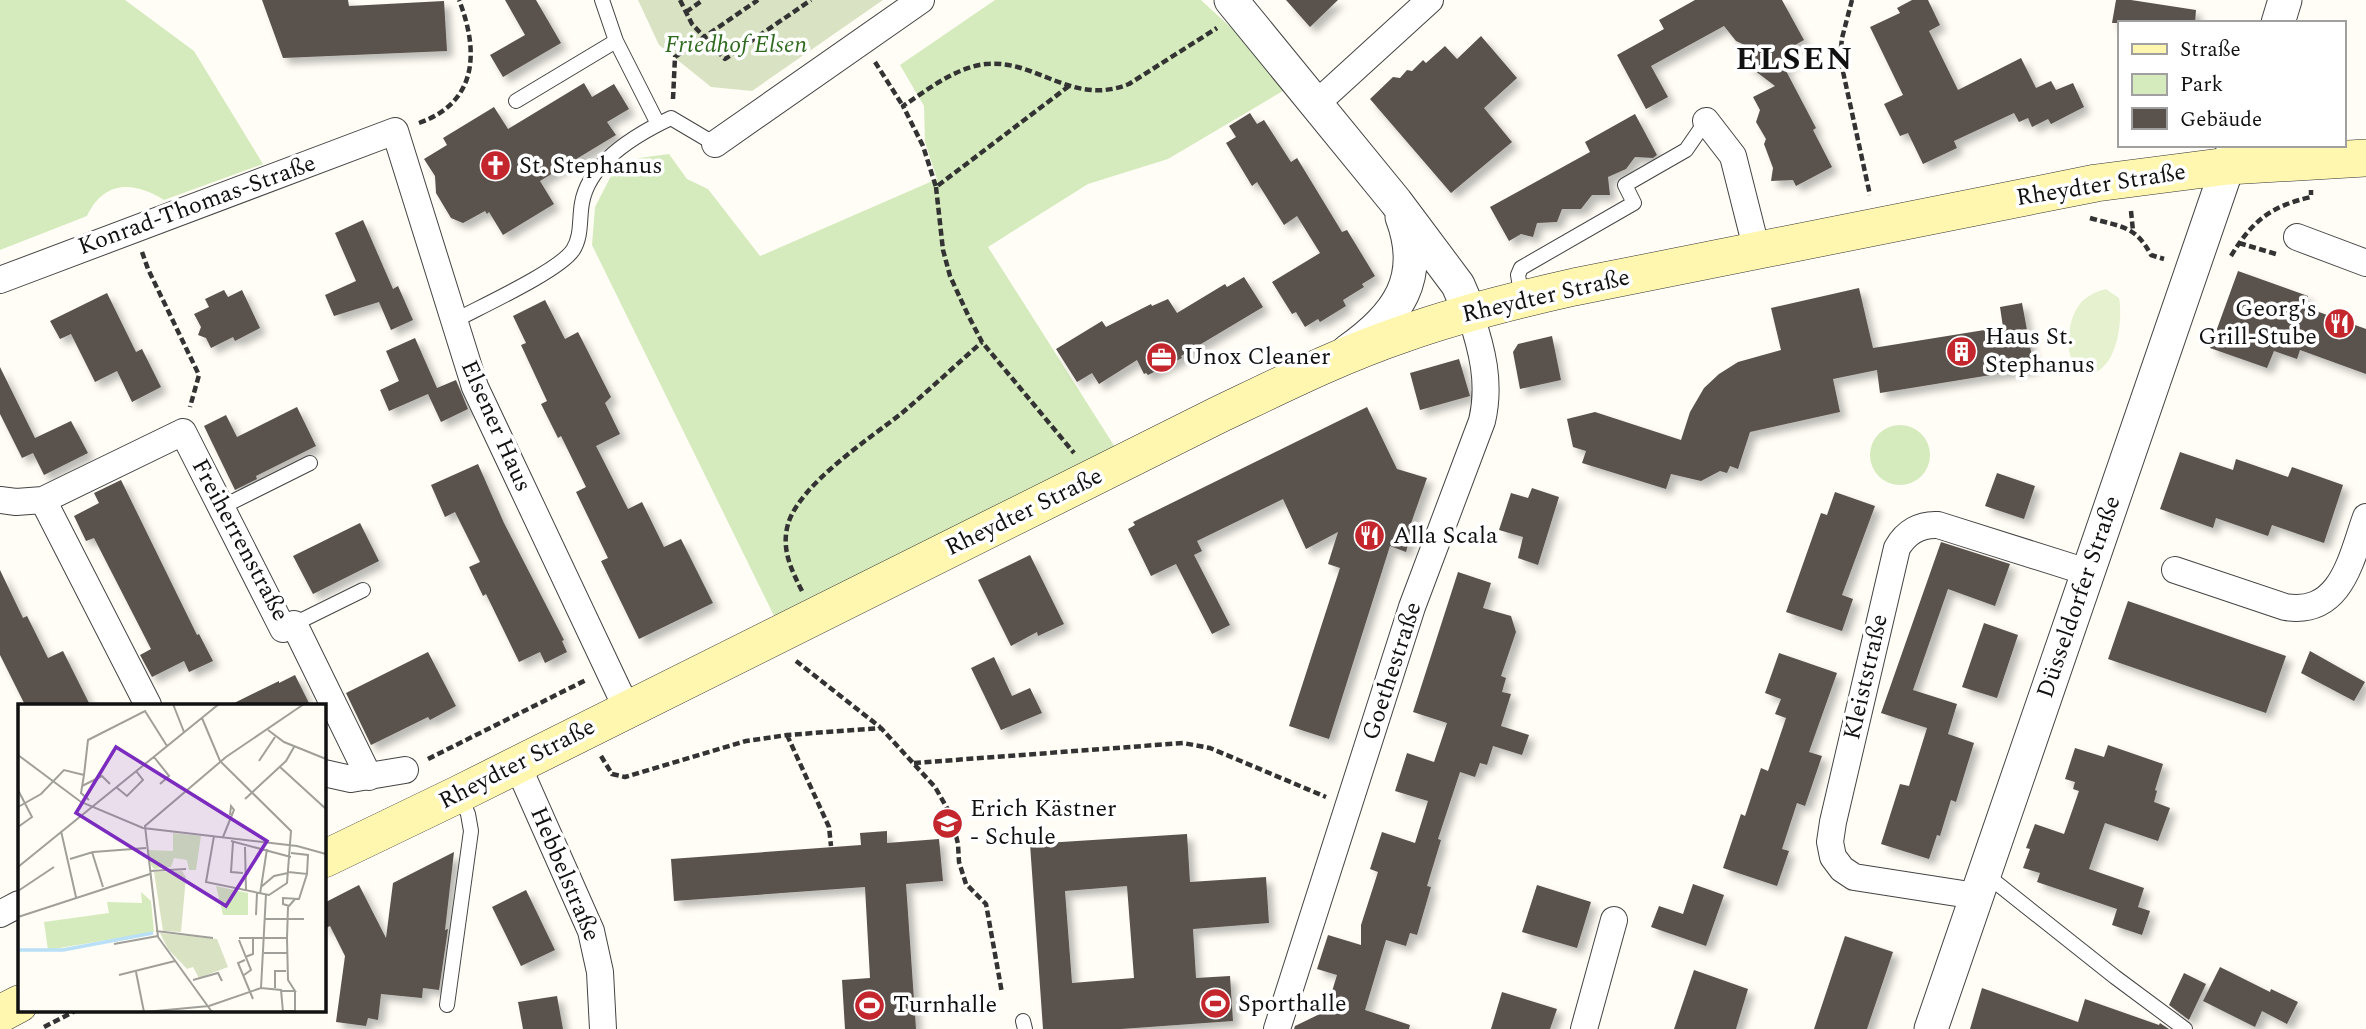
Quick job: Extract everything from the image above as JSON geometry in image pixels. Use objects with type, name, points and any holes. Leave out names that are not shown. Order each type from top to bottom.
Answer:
[{"type":"main road","name":"Rheydter Straße","points":[[326,858],[1216,416],[1332,362],[1402,334],[1522,299],[2232,155],[2314,160],[2366,158]]},
{"type":"main road","points":[[0,1014],[18,1005]]},
{"type":"street","points":[[715,144],[921,0]]},
{"type":"street","points":[[1317,103],[1430,0]]},
{"type":"street","points":[[2279,21],[2285,0]]},
{"type":"street","points":[[1236,6],[1396,202],[1458,285],[1470,313]]},
{"type":"street","points":[[1706,121],[1733,156],[1756,251]]},
{"type":"street","name":"Konrad-Thomas-Straße","points":[[0,279],[395,131]]},
{"type":"street","name":"Elsener Haus","points":[[395,131],[475,387],[627,709]]},
{"type":"street","name":"Düsseldorfer Straße","points":[[1931,1029],[2232,155]]},
{"type":"street","points":[[1332,362],[1359,344],[1381,324],[1407,284],[1412,250],[1396,202]]},
{"type":"street","points":[[2297,237],[2366,263]]},
{"type":"street","name":"Goethestraße","points":[[1277,1029],[1412,607],[1482,421],[1486,376],[1470,313]]},
{"type":"street","name":"Freiherrenstraße","points":[[0,500],[43,500],[183,432],[283,629],[294,624],[369,777]]},
{"type":"street","points":[[43,500],[147,704]]},
{"type":"street","points":[[2175,570],[2285,607],[2295,609],[2312,606],[2328,598],[2341,583],[2366,517]]},
{"type":"street","name":"Kleiststraße","points":[[1980,884],[1862,880],[1846,873],[1835,862],[1831,852],[1833,822],[1897,548],[1905,536],[1917,528],[1938,525],[2087,572]]},
{"type":"street","name":"Hebbelstraße","points":[[517,764],[592,931],[600,972],[603,1029]]},
{"type":"street","points":[[326,773],[351,779],[405,770]]},
{"type":"street","points":[[0,914],[18,905]]},
{"type":"street","points":[[1584,1029],[1614,920]]},
{"type":"lane","points":[[603,0],[616,41],[665,121],[715,144]]},
{"type":"lane","points":[[516,101],[616,41]]},
{"type":"lane","points":[[454,321],[563,261],[579,239],[581,205],[590,182],[619,150],[665,121]]},
{"type":"lane","points":[[1522,299],[1518,275],[1521,268],[1634,203],[1625,185],[1686,150],[1706,121]]},
{"type":"lane","points":[[222,507],[310,463]]},
{"type":"lane","points":[[294,624],[363,590]]},
{"type":"lane","points":[[447,1005],[471,831],[468,814],[458,794]]},
{"type":"lane","points":[[1980,884],[2185,1029]]},
{"type":"path","points":[[395,131],[439,114],[467,84],[471,56],[468,27],[459,0]]},
{"type":"path","points":[[680,0],[704,37],[724,59],[811,0]]},
{"type":"path","points":[[686,12],[703,0]]},
{"type":"path","points":[[665,121],[675,57],[758,0]]},
{"type":"path","points":[[1852,0],[1840,58],[1877,227]]},
{"type":"path","points":[[903,106],[957,74],[989,64],[1016,68],[1082,90],[1104,90],[1129,84],[1236,6]]},
{"type":"path","points":[[861,42],[903,106],[923,146],[936,187],[946,263],[961,302],[982,342],[1038,407],[1093,478]]},
{"type":"path","points":[[936,187],[1069,86]]},
{"type":"path","points":[[2080,215],[2133,231],[2143,239],[2151,255],[2220,275],[2239,243],[2268,212],[2311,197],[2314,160]]},
{"type":"path","points":[[133,228],[148,269],[200,375],[183,432]]},
{"type":"path","points":[[816,615],[790,566],[785,548],[788,525],[800,501],[849,454],[918,399],[982,342]]},
{"type":"path","points":[[788,655],[881,728],[934,787],[951,815],[959,862],[966,884],[986,904],[1002,993]]},
{"type":"path","points":[[405,770],[571,687]]},
{"type":"path","points":[[597,749],[610,772],[620,777],[746,741],[881,728]]},
{"type":"path","points":[[787,735],[829,827],[831,846]]},
{"type":"path","points":[[914,763],[1184,743],[1210,748],[1349,807]]},
{"type":"path","points":[[39,1029],[73,1012]]},
{"type":"green space","points":[[0,0],[125,0],[194,51],[263,164],[164,200],[142,189],[121,187],[111,190],[94,204],[87,216],[0,250]]},
{"type":"green space","name":"Friedhof Elsen","points":[[638,0],[883,0],[752,91],[711,87],[659,45]]},
{"type":"green space","points":[[995,0],[1201,0],[1293,85],[1168,159],[1088,184],[988,247],[1120,455],[779,626],[592,245],[595,207],[611,176],[639,158],[669,154],[687,179],[708,189],[760,256],[937,179],[925,142],[924,106],[900,65]]},
{"type":"green space","points":[[2106,289],[2119,298],[2117,339],[2114,350],[2103,367],[2088,375],[2080,372],[2071,359],[2071,325],[2082,302]]},
{"type":"green space","points":[[1900,425],[1917,430],[1925,438],[1930,455],[1925,472],[1917,480],[1900,485],[1883,480],[1875,472],[1870,455],[1875,438],[1883,430]]},
{"type":"building","points":[[262,0],[348,0],[349,6],[444,1],[447,51],[283,58]]},
{"type":"building","points":[[505,0],[536,0],[561,43],[503,77],[490,55],[525,35]]},
{"type":"building","points":[[1286,0],[1338,0],[1310,27]]},
{"type":"building","points":[[1695,0],[1782,0],[1804,40],[1788,49],[1795,61],[1784,67],[1816,128],[1813,130],[1832,167],[1796,186],[1793,180],[1771,181],[1773,168],[1764,144],[1766,139],[1756,122],[1760,110],[1753,97],[1775,86],[1746,64],[1749,47],[1736,41],[1724,26],[1651,66],[1668,97],[1646,109],[1617,55],[1664,29],[1659,20]]},
{"type":"building","points":[[1912,0],[1928,0],[1940,25],[1929,31],[1958,90],[2021,58],[2036,88],[2051,81],[2056,90],[2073,83],[2084,107],[2051,124],[2048,119],[2032,127],[2028,118],[2019,122],[2014,113],[1954,141],[1957,148],[1923,164],[1908,133],[1900,136],[1884,104],[1903,95],[1870,27],[1900,13],[1897,8]]},
{"type":"building","points":[[2116,0],[2196,10],[2195,21],[2112,23]]},
{"type":"building","points":[[1481,36],[1517,78],[1484,108],[1512,142],[1451,193],[1370,99],[1393,77],[1400,78],[1423,60],[1426,63],[1445,46],[1457,59]]},
{"type":"building","name":"St. Stephanus","points":[[584,83],[592,97],[614,84],[629,109],[607,122],[616,135],[540,181],[554,204],[503,235],[489,212],[487,214],[485,211],[463,223],[451,218],[436,193],[435,176],[424,159],[447,145],[443,138],[494,107],[508,129]]},
{"type":"building","points":[[1250,113],[1257,124],[1264,120],[1291,162],[1297,158],[1342,232],[1347,230],[1375,276],[1362,284],[1364,287],[1343,300],[1346,306],[1320,322],[1318,319],[1305,327],[1296,312],[1292,314],[1272,282],[1320,253],[1297,216],[1284,225],[1257,182],[1252,186],[1226,143],[1236,137],[1229,126]]},
{"type":"building","points":[[1635,114],[1657,155],[1653,158],[1635,157],[1626,169],[1608,177],[1610,195],[1592,195],[1581,209],[1562,209],[1557,222],[1537,223],[1533,237],[1521,234],[1509,241],[1490,207],[1590,152],[1585,142]]},
{"type":"building","points":[[363,220],[393,289],[398,286],[413,320],[391,330],[379,302],[334,316],[325,295],[356,281],[335,233]]},
{"type":"building","points":[[2238,271],[2308,296],[2305,307],[2366,329],[2366,374],[2300,350],[2297,359],[2274,351],[2267,368],[2210,348]]},
{"type":"building","points":[[1244,277],[1263,307],[1181,356],[1182,358],[1148,375],[1144,374],[1137,360],[1099,384],[1092,373],[1077,382],[1056,349],[1102,321],[1106,327],[1151,304],[1152,306],[1168,299],[1177,313],[1225,284],[1227,287]]},
{"type":"building","points":[[1859,288],[1873,348],[2003,327],[2000,307],[2022,303],[2034,368],[1880,393],[1877,370],[1833,379],[1840,412],[1750,432],[1738,469],[1730,466],[1727,473],[1720,471],[1701,481],[1671,474],[1666,489],[1582,463],[1586,451],[1573,447],[1567,419],[1595,412],[1681,440],[1690,412],[1704,388],[1719,374],[1738,362],[1781,350],[1771,308]]},
{"type":"building","points":[[224,290],[228,297],[242,290],[260,328],[235,341],[233,337],[211,348],[206,338],[198,335],[201,327],[194,314],[209,307],[205,299]]},
{"type":"building","points":[[107,293],[136,352],[142,349],[161,387],[132,402],[117,371],[95,382],[71,334],[60,339],[50,321]]},
{"type":"building","points":[[545,300],[565,339],[578,332],[611,397],[605,403],[620,434],[596,446],[628,509],[642,502],[664,547],[681,539],[713,603],[639,639],[601,561],[608,558],[576,492],[586,487],[561,436],[558,438],[541,404],[547,401],[521,345],[526,343],[513,316]]},
{"type":"building","points":[[1552,336],[1561,380],[1520,389],[1513,352],[1518,344]]},
{"type":"building","points":[[415,338],[437,388],[456,380],[468,409],[441,422],[428,394],[389,411],[380,390],[399,381],[386,351]]},
{"type":"building","points":[[1459,359],[1470,396],[1420,410],[1410,373]]},
{"type":"building","points":[[0,367],[35,438],[71,421],[88,453],[44,475],[33,453],[22,458],[0,414]]},
{"type":"building","points":[[297,407],[316,446],[256,476],[257,479],[235,490],[204,426],[226,415],[237,437]]},
{"type":"building","points":[[1367,407],[1397,469],[1427,478],[1409,529],[1412,530],[1406,552],[1390,546],[1329,739],[1289,726],[1340,568],[1328,564],[1338,532],[1306,549],[1283,499],[1197,541],[1202,551],[1194,555],[1230,625],[1212,634],[1176,564],[1151,576],[1128,529],[1135,525],[1133,522]]},
{"type":"building","points":[[2180,452],[2233,470],[2236,459],[2288,477],[2292,467],[2343,485],[2324,543],[2272,525],[2268,536],[2216,518],[2213,528],[2160,509]]},
{"type":"building","points":[[478,464],[504,523],[564,640],[562,641],[567,652],[545,663],[540,652],[519,662],[486,594],[483,596],[469,567],[480,562],[455,512],[445,517],[431,485]]},
{"type":"building","points":[[1997,473],[2035,486],[2024,519],[1985,506]]},
{"type":"building","points":[[121,480],[197,635],[199,634],[213,661],[189,672],[184,661],[152,677],[140,655],[151,649],[94,538],[86,541],[74,516],[99,503],[94,493]]},
{"type":"building","points":[[1532,488],[1559,497],[1538,565],[1518,558],[1523,537],[1499,530],[1511,493],[1528,498]]},
{"type":"building","points":[[1835,492],[1875,506],[1842,595],[1853,599],[1842,631],[1786,612],[1821,513],[1827,515]]},
{"type":"building","points":[[360,523],[379,561],[313,594],[293,556]]},
{"type":"building","points":[[1941,542],[2010,564],[1995,606],[1948,589],[1913,690],[1957,704],[1948,734],[1974,743],[1956,802],[1951,800],[1940,836],[1937,835],[1929,859],[1881,844],[1900,784],[1909,786],[1927,728],[1881,713]]},
{"type":"building","points":[[1030,555],[1064,624],[1038,636],[1037,632],[1011,646],[978,580]]},
{"type":"building","points":[[0,570],[23,618],[27,616],[48,658],[63,651],[90,704],[24,704],[0,655]]},
{"type":"building","points":[[1458,572],[1491,583],[1483,608],[1511,616],[1516,632],[1501,676],[1506,678],[1502,692],[1511,694],[1501,726],[1529,735],[1522,755],[1493,746],[1487,765],[1480,763],[1475,777],[1460,772],[1438,839],[1441,840],[1427,886],[1431,887],[1417,935],[1410,933],[1406,946],[1386,940],[1365,1010],[1410,1025],[1409,1029],[1294,1029],[1295,1026],[1326,1011],[1337,975],[1317,969],[1328,935],[1361,945],[1361,925],[1378,872],[1370,869],[1382,832],[1415,843],[1428,801],[1395,791],[1407,753],[1434,762],[1447,723],[1413,712]]},
{"type":"building","points":[[2128,601],[2286,656],[2266,713],[2108,659]]},
{"type":"building","points":[[1984,623],[2018,635],[1997,698],[1962,687]]},
{"type":"building","points":[[2310,651],[2365,682],[2354,701],[2301,673]]},
{"type":"building","points":[[428,652],[456,706],[371,745],[346,693]]},
{"type":"building","points":[[1779,653],[1837,673],[1809,752],[1822,756],[1805,806],[1797,803],[1782,849],[1789,851],[1777,886],[1723,868],[1741,814],[1745,816],[1761,768],[1768,771],[1786,718],[1775,714],[1781,699],[1765,693]]},
{"type":"building","points":[[994,657],[1012,696],[1030,688],[1042,713],[1001,730],[971,668]]},
{"type":"building","points":[[295,675],[310,704],[232,704],[279,681]]},
{"type":"building","points":[[2108,745],[2163,764],[2154,802],[2170,808],[2158,841],[2105,823],[2089,869],[2144,888],[2138,907],[2150,911],[2142,935],[2112,925],[2117,909],[2037,882],[2040,873],[2023,868],[2030,849],[2026,848],[2035,824],[2064,834],[2079,791],[2073,789],[2075,782],[2065,779],[2075,748],[2104,757]]},
{"type":"building","points":[[887,831],[887,843],[939,839],[943,881],[906,884],[916,1029],[845,1029],[842,980],[870,978],[865,887],[674,901],[671,859],[861,845],[860,833]]},
{"type":"building","points":[[1187,834],[1190,882],[1266,877],[1269,923],[1193,929],[1196,978],[1230,976],[1233,1021],[1121,1029],[1043,1029],[1030,844]],"holes":[[[1127,886],[1134,978],[1072,983],[1065,891]]]},
{"type":"building","points":[[454,852],[445,930],[448,929],[439,990],[423,988],[422,998],[381,994],[378,1020],[368,1018],[366,1026],[336,1022],[345,956],[330,926],[326,928],[326,902],[359,885],[386,938],[393,883]]},
{"type":"building","points":[[1693,884],[1724,895],[1706,946],[1651,927],[1659,906],[1683,914]]},
{"type":"building","points":[[1537,885],[1591,902],[1577,948],[1522,932]]},
{"type":"building","points":[[526,890],[555,950],[521,966],[492,907]]},
{"type":"building","points":[[1845,936],[1893,952],[1867,1029],[1814,1029]]},
{"type":"building","points":[[2220,967],[2270,992],[2271,989],[2298,1002],[2287,1024],[2262,1011],[2255,1027],[2203,1001]]},
{"type":"building","points":[[1694,970],[1748,989],[1736,1029],[1674,1029]]},
{"type":"building","points":[[2184,973],[2206,984],[2189,1020],[2169,1005]]},
{"type":"building","points":[[1982,988],[2078,1022],[2085,999],[2159,1025],[2160,1023],[2169,1029],[1970,1029]]},
{"type":"building","points":[[1502,992],[1557,1009],[1550,1029],[1491,1029]]},
{"type":"building","points":[[557,996],[563,1029],[523,1029],[518,1002]]},
{"type":"place","name":"St. Stephanus","points":[[496,166]]},
{"type":"place","name":"Georg's Grill-Stube","points":[[2340,323]]},
{"type":"place","name":"Haus St. Stephanus","points":[[1962,351]]},
{"type":"place","name":"Unox Cleaner","points":[[1161,357]]},
{"type":"place","name":"Alla Scala","points":[[1370,536]]},
{"type":"place","name":"Erich Kästner - Schule","points":[[947,823]]},
{"type":"place","name":"Sporthalle","points":[[1215,1004]]},
{"type":"place","name":"Turnhalle","points":[[870,1005]]},
{"type":"district","name":"ELSEN","points":[[1795,59]]}]
